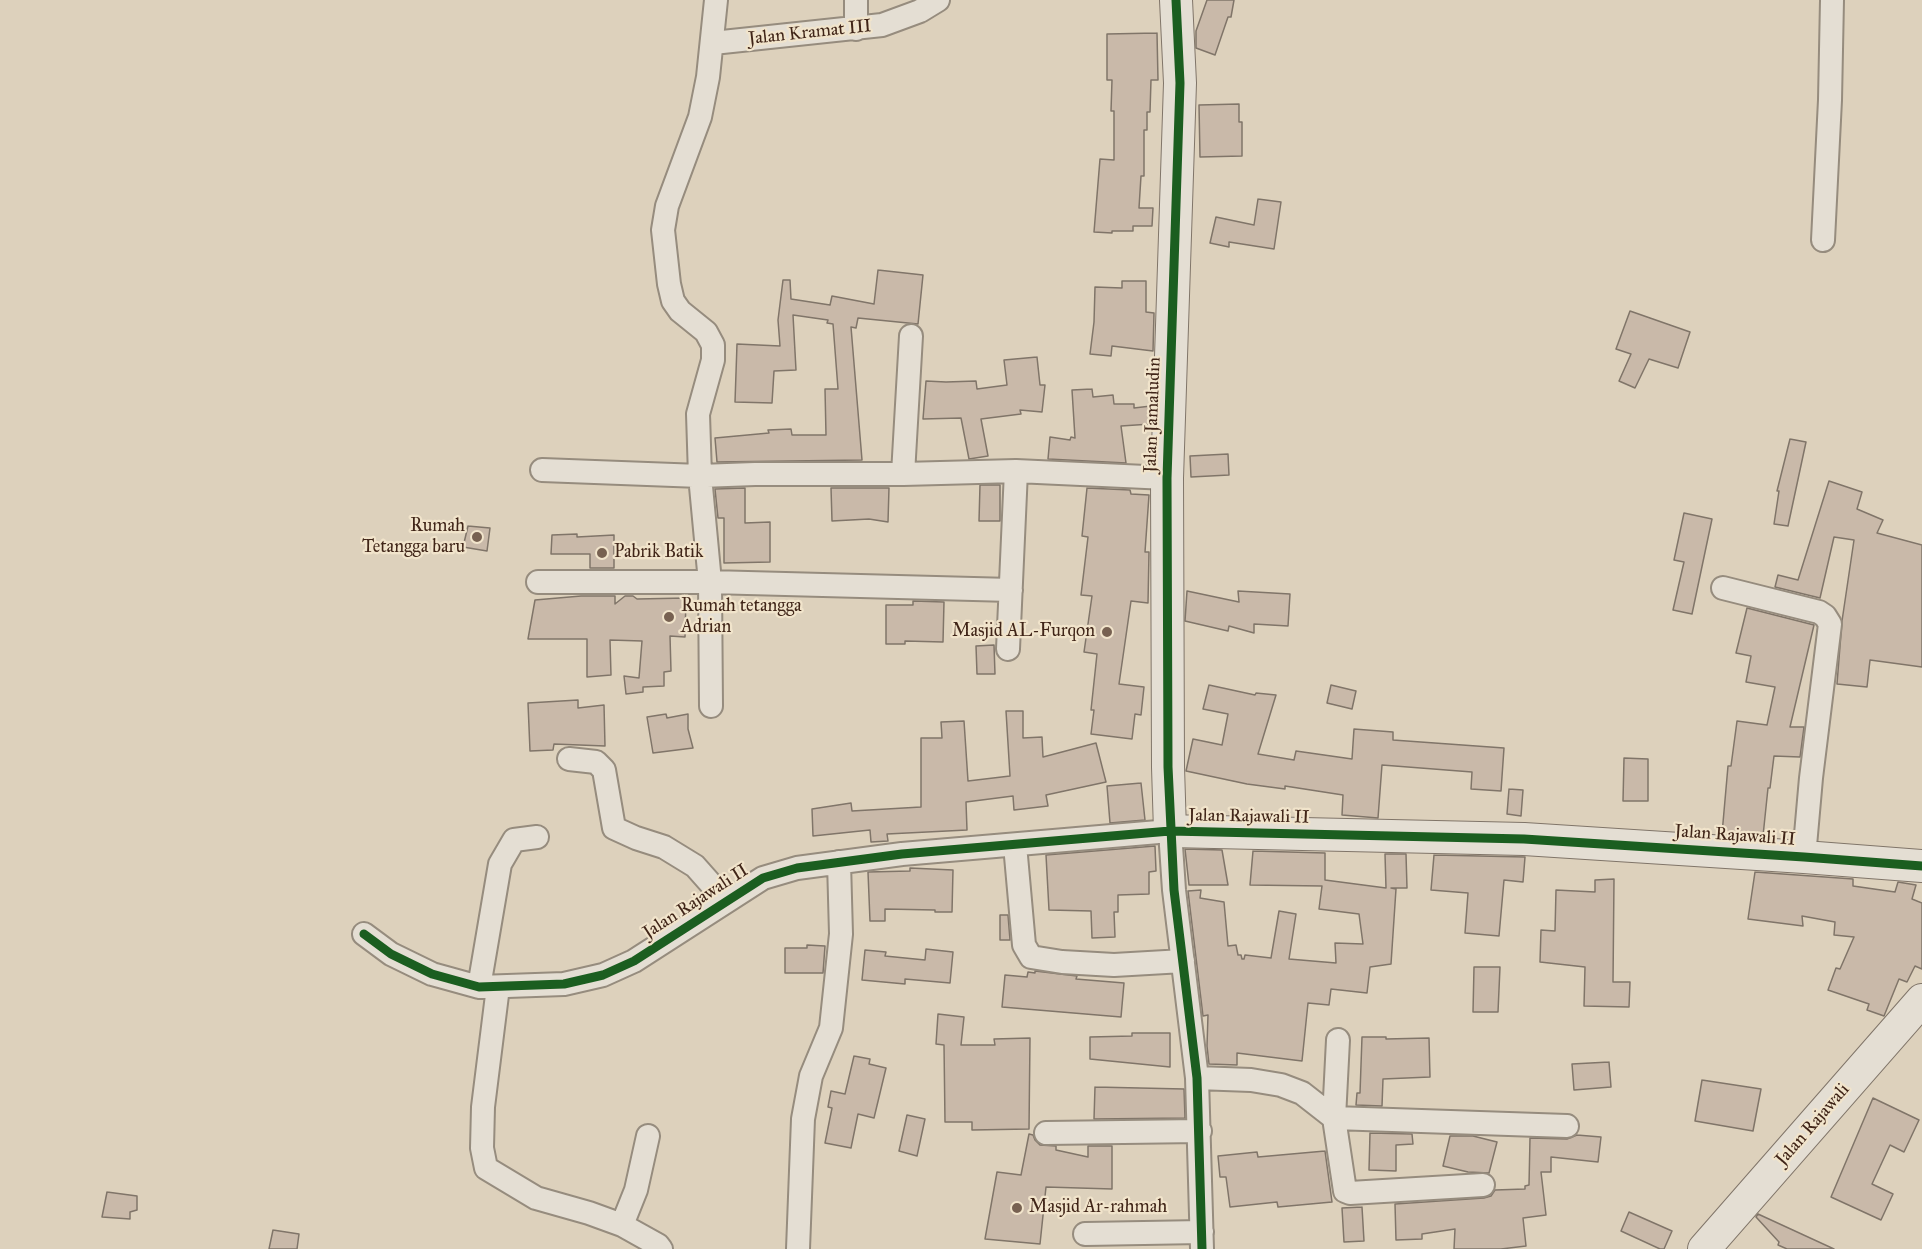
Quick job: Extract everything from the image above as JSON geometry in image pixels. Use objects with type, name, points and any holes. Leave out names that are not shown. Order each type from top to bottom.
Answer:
[{"type":"street","points":[[711,706],[710,582],[700,476],[698,414],[712,360],[713,345],[706,332],[680,311],[673,301],[663,230],[667,206],[700,117],[713,43],[716,0]]},
{"type":"street","points":[[856,0],[856,29]]},
{"type":"street","name":"Jalan Kramat III","points":[[713,43],[882,25],[920,11],[938,0]]},
{"type":"street","name":"Jalan Jamaludin","points":[[1170,831],[1167,478],[1180,83],[1176,0]]},
{"type":"street","points":[[1823,240],[1832,0]]},
{"type":"street","points":[[903,474],[911,336]]},
{"type":"street","points":[[542,470],[700,476],[1016,471],[1167,478]]},
{"type":"street","points":[[1008,649],[1016,471]]},
{"type":"street","points":[[538,582],[710,582],[1011,590]]},
{"type":"street","points":[[1723,588],[1819,612],[1830,624],[1811,778],[1804,857]]},
{"type":"street","points":[[569,759],[596,762],[604,770],[614,828],[663,847],[695,866],[726,901]]},
{"type":"street","points":[[1085,1234],[1202,1241],[1197,1078],[1174,890],[1170,831]]},
{"type":"street","name":"Jalan Rajawali II","points":[[364,934],[391,954],[432,974],[488,987],[564,984],[603,975],[634,961],[763,878],[797,868],[902,854],[1170,831],[1524,840],[1922,866]]},
{"type":"street","points":[[537,837],[514,840],[500,864],[488,987],[482,1148],[486,1168],[536,1198],[622,1225],[658,1245],[661,1249]]},
{"type":"street","points":[[1015,846],[1024,945],[1031,957],[1062,962],[1114,965],[1183,960]]},
{"type":"street","points":[[798,1249],[803,1119],[811,1076],[831,1028],[841,934],[839,862]]},
{"type":"street","name":"Jalan Rajawali","points":[[1704,1249],[1922,1000]]},
{"type":"street","points":[[1338,1040],[1334,1118],[1345,1191],[1350,1193],[1483,1185]]},
{"type":"street","points":[[1197,1078],[1251,1080],[1281,1085],[1302,1093],[1334,1118],[1567,1126]]},
{"type":"street","points":[[1046,1133],[1200,1131]]},
{"type":"street","points":[[622,1225],[636,1190],[648,1136]]},
{"type":"building","points":[[1207,0],[1234,0],[1231,17],[1228,17],[1215,55],[1196,48],[1196,31]]},
{"type":"building","points":[[1157,33],[1158,80],[1151,80],[1150,112],[1147,112],[1147,130],[1144,130],[1144,176],[1141,176],[1139,208],[1153,208],[1152,226],[1133,226],[1133,231],[1094,232],[1100,159],[1114,160],[1114,111],[1111,111],[1112,80],[1107,80],[1107,34]]},
{"type":"building","points":[[1239,104],[1239,122],[1242,122],[1242,156],[1200,157],[1199,105]]},
{"type":"building","points":[[1258,199],[1281,202],[1274,249],[1229,242],[1229,247],[1210,243],[1216,217],[1254,225]]},
{"type":"building","points":[[878,270],[923,275],[918,324],[858,318],[856,328],[851,327],[862,460],[717,462],[715,438],[791,429],[792,435],[826,435],[825,389],[838,389],[833,324],[827,323],[828,320],[793,315],[796,370],[774,371],[772,403],[735,402],[737,344],[780,346],[778,320],[783,280],[790,280],[791,299],[830,305],[832,296],[874,304]]},
{"type":"building","points":[[1122,281],[1146,281],[1146,312],[1154,313],[1153,351],[1112,346],[1111,356],[1090,354],[1095,287],[1122,288]]},
{"type":"building","points":[[1630,311],[1690,332],[1678,368],[1649,359],[1635,388],[1619,381],[1631,354],[1616,349]]},
{"type":"building","points":[[1037,357],[1040,385],[1045,385],[1042,412],[1020,410],[1021,414],[981,419],[988,456],[969,459],[961,418],[923,419],[926,381],[976,381],[977,389],[1007,385],[1004,360]]},
{"type":"building","points":[[1092,389],[1093,397],[1113,395],[1114,404],[1134,404],[1134,408],[1151,406],[1151,424],[1121,426],[1126,463],[1048,459],[1050,437],[1070,440],[1071,437],[1075,438],[1072,390]]},
{"type":"building","points":[[1790,439],[1806,442],[1788,526],[1774,524],[1779,491],[1777,491]]},
{"type":"building","points":[[1228,454],[1229,475],[1191,477],[1190,456]]},
{"type":"building","points":[[1829,481],[1862,492],[1857,509],[1883,520],[1877,533],[1922,545],[1922,667],[1870,660],[1867,687],[1837,684],[1842,621],[1854,540],[1834,537],[1820,598],[1775,587],[1778,575],[1798,580]]},
{"type":"building","points":[[980,485],[1000,485],[1000,521],[979,521]]},
{"type":"building","points":[[745,488],[745,523],[770,522],[770,562],[724,563],[724,518],[718,518],[715,489]]},
{"type":"building","points":[[831,488],[889,488],[888,522],[869,519],[832,521]]},
{"type":"building","points":[[1087,488],[1130,490],[1131,494],[1149,495],[1145,552],[1149,552],[1148,603],[1131,601],[1119,684],[1144,687],[1141,715],[1135,714],[1132,739],[1091,734],[1097,654],[1084,652],[1092,596],[1081,595],[1088,537],[1082,536]]},
{"type":"building","points":[[1684,513],[1712,519],[1692,614],[1673,610],[1684,562],[1674,560]]},
{"type":"building","name":"Rumah Tetangga baru","points":[[468,526],[490,528],[487,551],[463,547]]},
{"type":"building","points":[[577,534],[577,537],[614,535],[614,568],[590,568],[590,554],[551,554],[552,535]]},
{"type":"building","points":[[1187,591],[1239,602],[1238,591],[1290,594],[1288,626],[1254,624],[1254,633],[1229,626],[1228,631],[1185,621]]},
{"type":"building","points":[[615,596],[615,604],[625,596],[633,596],[637,599],[686,598],[685,637],[670,636],[671,671],[664,672],[664,686],[643,687],[643,692],[626,694],[624,676],[639,678],[642,641],[610,640],[611,675],[587,677],[587,639],[528,639],[535,600]]},
{"type":"building","points":[[913,601],[944,602],[943,642],[905,641],[905,644],[886,644],[886,605],[913,605]]},
{"type":"building","points":[[1747,608],[1814,625],[1790,727],[1804,727],[1800,757],[1774,756],[1763,836],[1722,834],[1728,766],[1731,766],[1737,721],[1767,725],[1775,687],[1746,682],[1751,656],[1736,653]]},
{"type":"building","points":[[994,645],[995,674],[977,674],[976,646]]},
{"type":"building","points":[[1209,685],[1255,695],[1256,693],[1276,695],[1258,754],[1294,760],[1296,751],[1352,759],[1354,729],[1393,732],[1393,740],[1504,748],[1501,791],[1471,789],[1472,772],[1382,765],[1378,818],[1342,815],[1343,795],[1285,786],[1285,789],[1247,784],[1186,771],[1193,739],[1222,745],[1228,714],[1203,709]]},
{"type":"building","points":[[1331,685],[1356,691],[1352,709],[1327,703]]},
{"type":"building","points":[[578,700],[578,708],[604,705],[605,746],[554,744],[553,750],[530,751],[528,703]]},
{"type":"building","points":[[1006,711],[1023,711],[1023,738],[1042,737],[1043,757],[1096,743],[1106,782],[1046,795],[1048,806],[1014,810],[1013,796],[966,802],[967,830],[887,834],[888,841],[871,842],[870,830],[813,836],[812,809],[851,803],[852,811],[921,807],[921,738],[942,738],[941,722],[964,721],[968,781],[1010,776]]},
{"type":"building","points":[[666,714],[667,718],[688,714],[688,729],[693,748],[653,753],[647,717]]},
{"type":"building","points":[[1624,758],[1648,759],[1648,801],[1623,801]]},
{"type":"building","points":[[1141,783],[1145,820],[1110,823],[1107,786]]},
{"type":"building","points":[[1509,789],[1523,790],[1521,816],[1507,814]]},
{"type":"building","points":[[1155,846],[1156,871],[1149,872],[1149,894],[1118,895],[1118,912],[1114,912],[1115,937],[1092,938],[1091,911],[1049,910],[1046,855]]},
{"type":"building","points":[[1185,849],[1222,850],[1228,885],[1189,885]]},
{"type":"building","points":[[1253,851],[1325,853],[1325,880],[1386,888],[1385,854],[1406,854],[1407,888],[1391,888],[1396,889],[1391,964],[1370,967],[1367,993],[1331,989],[1329,1005],[1308,1003],[1302,1061],[1237,1053],[1237,1065],[1209,1064],[1208,1015],[1203,1016],[1188,891],[1201,890],[1200,898],[1224,902],[1228,946],[1236,945],[1238,955],[1241,955],[1242,959],[1245,955],[1271,958],[1279,911],[1296,914],[1289,959],[1336,963],[1335,943],[1363,944],[1359,914],[1319,909],[1322,886],[1250,885]]},
{"type":"building","points":[[1434,855],[1525,857],[1523,882],[1504,880],[1499,936],[1465,933],[1468,893],[1431,890]]},
{"type":"building","points":[[910,868],[953,870],[952,912],[885,909],[885,921],[870,921],[868,872],[910,871]]},
{"type":"building","points":[[1755,872],[1853,879],[1853,886],[1895,892],[1898,882],[1916,885],[1912,899],[1922,903],[1922,969],[1915,966],[1907,982],[1899,979],[1884,1016],[1867,1010],[1869,1004],[1828,990],[1836,968],[1840,969],[1854,937],[1834,935],[1835,922],[1802,916],[1803,926],[1748,919]]},
{"type":"building","points":[[1614,879],[1613,982],[1630,982],[1629,1007],[1584,1006],[1585,967],[1540,962],[1541,930],[1555,931],[1556,890],[1595,892],[1595,880]]},
{"type":"building","points":[[1000,915],[1008,915],[1010,940],[1000,940]]},
{"type":"building","points":[[807,945],[825,946],[823,973],[785,973],[785,948],[807,948]]},
{"type":"building","points":[[926,949],[953,952],[950,983],[905,979],[905,984],[862,980],[865,950],[886,952],[885,956],[925,960]]},
{"type":"building","points":[[1474,967],[1500,967],[1498,1012],[1473,1012]]},
{"type":"building","points":[[1035,971],[1077,976],[1076,979],[1124,983],[1121,1017],[1002,1007],[1005,975],[1027,977],[1028,972],[1035,973]]},
{"type":"building","points":[[938,1014],[964,1017],[961,1045],[995,1045],[994,1039],[1030,1038],[1029,1129],[972,1130],[972,1122],[945,1122],[944,1045],[936,1044]]},
{"type":"building","points":[[1132,1033],[1170,1033],[1170,1067],[1090,1059],[1090,1037],[1132,1036]]},
{"type":"building","points":[[1362,1037],[1429,1038],[1430,1077],[1383,1079],[1382,1106],[1356,1105],[1357,1093],[1360,1093]]},
{"type":"building","points":[[854,1056],[870,1059],[869,1064],[886,1068],[874,1118],[858,1114],[851,1148],[825,1143],[832,1108],[828,1107],[831,1091],[845,1094]]},
{"type":"building","points":[[1609,1062],[1611,1087],[1574,1090],[1572,1064]]},
{"type":"building","points":[[1702,1080],[1761,1089],[1753,1131],[1695,1121]]},
{"type":"building","points":[[1095,1087],[1184,1089],[1185,1118],[1094,1119]]},
{"type":"building","points":[[1873,1098],[1919,1120],[1904,1152],[1890,1145],[1872,1184],[1893,1194],[1881,1220],[1831,1197]]},
{"type":"building","points":[[907,1115],[925,1119],[917,1156],[899,1151]]},
{"type":"building","points":[[1370,1133],[1412,1134],[1413,1144],[1396,1145],[1396,1171],[1369,1170]]},
{"type":"building","points":[[1029,1134],[1033,1135],[1040,1145],[1056,1146],[1056,1150],[1088,1157],[1088,1146],[1112,1146],[1112,1189],[1046,1187],[1040,1244],[985,1239],[997,1172],[1021,1175]]},
{"type":"building","points":[[1577,1135],[1601,1137],[1598,1162],[1551,1157],[1551,1172],[1541,1172],[1546,1215],[1523,1218],[1526,1246],[1501,1249],[1454,1249],[1455,1229],[1422,1234],[1422,1239],[1396,1240],[1395,1204],[1484,1198],[1491,1196],[1495,1190],[1525,1189],[1525,1186],[1529,1185],[1530,1138],[1567,1139]]},
{"type":"building","points":[[1450,1136],[1473,1136],[1497,1142],[1489,1173],[1468,1172],[1443,1166]]},
{"type":"building","points":[[1325,1151],[1332,1202],[1278,1207],[1277,1202],[1230,1207],[1226,1177],[1220,1177],[1218,1156],[1257,1152],[1258,1157]]},
{"type":"building","points":[[107,1192],[137,1196],[137,1210],[130,1212],[130,1219],[102,1217]]},
{"type":"building","points":[[1362,1207],[1364,1241],[1344,1242],[1342,1208]]},
{"type":"building","points":[[1629,1212],[1672,1231],[1664,1249],[1621,1231]]},
{"type":"building","points":[[1758,1214],[1834,1249],[1787,1249],[1778,1245],[1779,1242],[1756,1217]]},
{"type":"building","points":[[273,1230],[299,1234],[297,1249],[269,1249]]},
{"type":"cycle path","points":[[1176,0],[1180,83],[1167,478],[1168,767],[1174,890],[1197,1078],[1202,1249]]},
{"type":"cycle path","points":[[364,934],[391,954],[432,974],[479,987],[564,984],[603,975],[634,961],[763,878],[797,868],[902,854],[1170,831],[1524,839],[1922,866]]},
{"type":"place","name":"Rumah Tetangga baru","points":[[477,537]]},
{"type":"place","name":"Pabrik Batik","points":[[602,553]]},
{"type":"place","name":"Rumah tetangga Adrian","points":[[669,617]]},
{"type":"place","name":"Masjid AL-Furqon","points":[[1107,632]]},
{"type":"place","name":"Masjid Ar-rahmah","points":[[1017,1208]]}]
